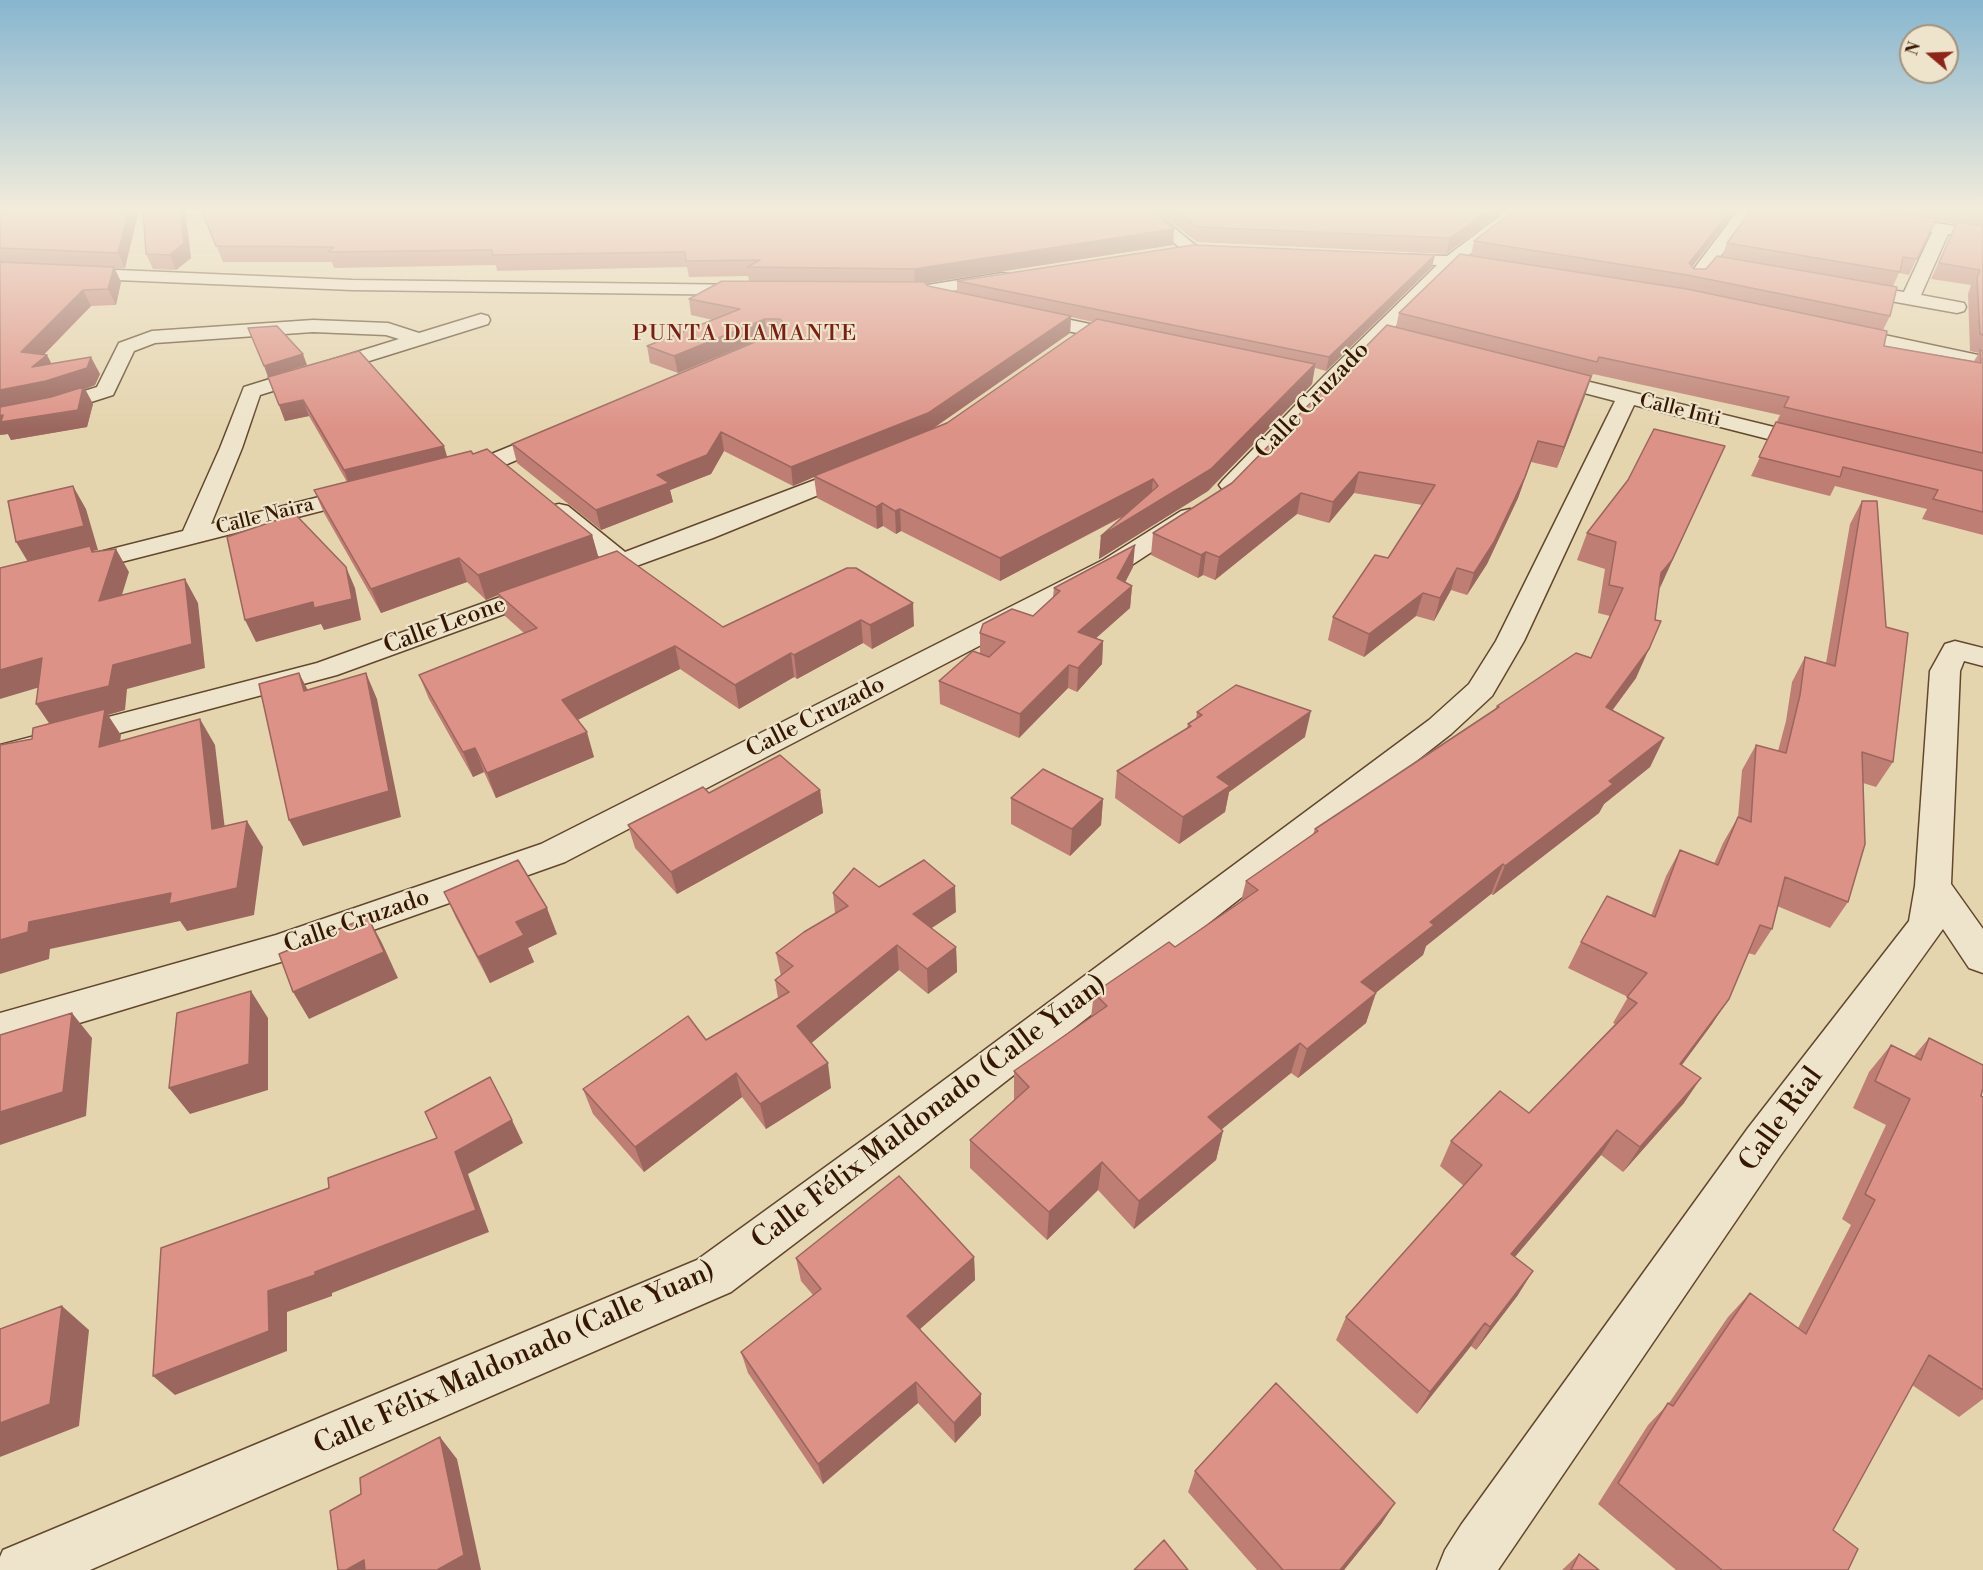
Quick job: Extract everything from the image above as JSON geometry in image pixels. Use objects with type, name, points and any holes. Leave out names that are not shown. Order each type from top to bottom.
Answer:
[{"type":"street","points":[[288,282],[773,290]]},
{"type":"street","points":[[880,292],[915,292],[978,282]]},
{"type":"street","name":"Calle Cruzado","points":[[0,1030],[281,948],[553,854],[1112,566],[1218,498],[1320,377],[1389,337],[1434,282]]},
{"type":"street","points":[[1681,298],[1692,282]]},
{"type":"street","points":[[1910,299],[1918,282]]},
{"type":"street","points":[[1830,285],[1957,308]]},
{"type":"street","points":[[915,292],[970,304]]},
{"type":"street","points":[[1658,294],[1704,303]]},
{"type":"street","points":[[1014,314],[1149,342]]},
{"type":"street","name":"Calle Naira","points":[[195,534],[231,448],[251,392],[481,320]]},
{"type":"street","points":[[0,417],[60,406],[105,391],[126,347],[152,337],[313,326],[388,329],[418,339]]},
{"type":"street","points":[[1820,327],[1983,362]]},
{"type":"street","points":[[1063,351],[1091,330]]},
{"type":"street","name":"Calle Inti","points":[[1525,372],[1834,448]]},
{"type":"street","name":"Calle Félix Maldonado (Calle Yuan)","points":[[23,1570],[714,1276],[904,1135],[1421,741],[1481,690],[1510,641],[1627,398]]},
{"type":"street","points":[[439,474],[506,467],[572,428]]},
{"type":"street","name":"Calle Leone","points":[[0,755],[327,669],[704,533],[885,460]]},
{"type":"street","name":"Calle Naira","points":[[0,585],[381,488]]},
{"type":"street","points":[[542,496],[621,562]]},
{"type":"street","name":"Calle Rial","points":[[1465,1570],[1480,1545],[1764,1142],[1928,926],[1933,886],[1945,671],[1956,650],[1983,657]]},
{"type":"street","points":[[1933,886],[1983,958]]},
{"type":"building","points":[[0,282],[110,282],[108,289],[83,290],[21,352],[47,355],[32,367],[91,357],[87,368],[46,381],[0,390]]},
{"type":"building","points":[[720,282],[924,282],[928,286],[1071,316],[928,413],[791,467],[721,432],[707,455],[657,475],[669,483],[596,510],[512,444],[781,331],[785,325],[780,319],[765,319],[674,356],[647,346],[740,309],[689,299]]},
{"type":"building","points":[[963,282],[1407,282],[1329,357]]},
{"type":"building","points":[[1431,282],[1643,282],[1687,289],[1887,331],[1884,346],[1981,363],[1980,350],[1983,351],[1983,453],[1784,407],[1789,397],[1599,357],[1597,362],[1399,313]]},
{"type":"building","points":[[1723,282],[1870,282],[1897,287],[1890,316]]},
{"type":"building","points":[[1977,282],[1983,282],[1983,335],[1980,334]]},
{"type":"building","points":[[1097,319],[1315,364],[1211,469],[1101,536],[1158,486],[1153,479],[1000,558],[900,509],[895,511],[882,503],[876,507],[814,476],[947,423]]},
{"type":"building","points":[[1387,325],[1591,376],[1564,447],[1538,441],[1525,477],[1494,542],[1474,573],[1457,568],[1440,598],[1423,593],[1369,634],[1333,617],[1375,555],[1388,558],[1435,485],[1359,472],[1333,502],[1301,493],[1219,557],[1206,552],[1201,555],[1153,533],[1232,483]]},
{"type":"building","points":[[277,326],[303,354],[264,366],[248,328]]},
{"type":"building","points":[[359,351],[444,446],[344,470],[303,400],[279,405],[268,377]]},
{"type":"building","points":[[83,387],[78,410],[1,422],[3,415],[0,416],[0,407],[51,397]]},
{"type":"building","points":[[1776,422],[1983,471],[1983,512],[1933,499],[1938,490],[1843,467],[1840,477],[1759,457]]},
{"type":"building","points":[[1654,429],[1725,446],[1672,560],[1661,573],[1655,620],[1661,621],[1649,649],[1606,707],[1664,738],[1609,781],[1613,784],[1505,866],[1503,864],[1430,922],[1434,925],[1361,982],[1376,993],[1307,1049],[1300,1043],[1208,1117],[1223,1131],[1139,1201],[1102,1162],[1049,1212],[970,1140],[1029,1087],[1014,1071],[1107,1006],[1094,993],[1169,942],[1175,947],[1258,890],[1246,881],[1318,831],[1315,829],[1576,653],[1591,658],[1623,588],[1609,585],[1616,542],[1587,533],[1628,480]]},
{"type":"building","points":[[487,449],[592,535],[478,575],[459,558],[371,589],[314,490]]},
{"type":"building","points":[[73,486],[84,526],[16,542],[8,501]]},
{"type":"building","points":[[1862,501],[1877,501],[1886,627],[1908,633],[1893,762],[1862,752],[1865,844],[1848,902],[1785,877],[1772,929],[1760,925],[1729,999],[1680,1064],[1701,1078],[1640,1147],[1617,1130],[1511,1254],[1533,1271],[1490,1327],[1485,1323],[1430,1392],[1346,1317],[1482,1165],[1451,1141],[1500,1091],[1529,1113],[1637,1003],[1627,997],[1647,973],[1581,942],[1607,896],[1655,917],[1680,850],[1718,865],[1738,817],[1751,822],[1756,745],[1786,753],[1800,695],[1805,657],[1835,666]]},
{"type":"building","points":[[295,514],[346,567],[352,599],[314,608],[313,602],[245,620],[227,537]]},
{"type":"building","points":[[1135,545],[1117,578],[1132,586],[1078,632],[1103,641],[1078,668],[1069,665],[1020,714],[939,681],[973,651],[989,657],[1005,642],[980,633],[983,624],[1012,609],[1033,616],[1060,591],[1054,588]]},
{"type":"building","points":[[90,546],[92,552],[116,549],[99,601],[185,579],[192,644],[113,665],[109,686],[36,704],[42,658],[0,670],[0,568]]},
{"type":"building","points":[[617,551],[723,627],[847,568],[856,568],[913,603],[870,625],[861,620],[794,655],[791,653],[735,685],[675,646],[562,700],[587,732],[487,773],[475,748],[463,752],[419,675],[537,628],[497,593]]},
{"type":"building","points":[[299,673],[304,691],[366,673],[389,791],[289,820],[259,684]]},
{"type":"building","points":[[1236,685],[1311,711],[1217,777],[1230,786],[1183,817],[1117,771],[1191,726],[1188,724],[1202,715],[1197,712]]},
{"type":"building","points":[[105,709],[99,747],[200,719],[212,829],[247,821],[237,888],[169,904],[171,893],[29,922],[28,932],[0,940],[0,745],[32,739],[33,728]]},
{"type":"building","points":[[780,755],[820,790],[671,872],[628,825],[703,787],[709,793]]},
{"type":"building","points":[[1043,769],[1103,799],[1072,829],[1011,798]]},
{"type":"building","points":[[518,860],[547,908],[516,922],[524,935],[478,957],[444,892]]},
{"type":"building","points":[[924,860],[955,886],[913,914],[956,947],[927,969],[897,945],[797,1026],[828,1063],[760,1104],[736,1073],[635,1147],[583,1089],[688,1016],[706,1040],[789,992],[775,980],[793,966],[776,953],[804,932],[848,906],[833,893],[854,868],[879,887]]},
{"type":"building","points":[[368,917],[384,952],[293,992],[279,954]]},
{"type":"building","points":[[251,991],[249,1064],[169,1088],[177,1013]]},
{"type":"building","points":[[72,1013],[63,1092],[0,1112],[0,1035]]},
{"type":"building","points":[[1929,1038],[1983,1065],[1981,1096],[1983,1097],[1983,1390],[1929,1355],[1833,1530],[1858,1549],[1848,1570],[1722,1570],[1618,1483],[1668,1403],[1673,1406],[1750,1293],[1806,1334],[1875,1200],[1865,1194],[1910,1099],[1875,1081],[1891,1045],[1921,1060]]},
{"type":"building","points":[[490,1077],[512,1120],[455,1152],[476,1210],[315,1272],[315,1275],[268,1291],[269,1331],[153,1376],[161,1248],[329,1188],[328,1178],[437,1138],[425,1112]]},
{"type":"building","points":[[899,1176],[974,1257],[907,1316],[981,1394],[954,1423],[916,1382],[818,1464],[741,1352],[821,1289],[796,1258]]},
{"type":"building","points":[[62,1306],[50,1404],[0,1423],[0,1329]]},
{"type":"building","points":[[1276,1383],[1395,1503],[1340,1570],[1283,1570],[1195,1471]]},
{"type":"building","points":[[440,1437],[464,1555],[437,1570],[365,1570],[364,1560],[346,1570],[338,1570],[330,1511],[361,1494],[360,1478]]},
{"type":"building","points":[[1164,1540],[1188,1570],[1134,1570]]},
{"type":"building","points":[[1579,1554],[1599,1570],[1571,1570]]},
{"type":"district","name":"PUNTA DIAMANTE","points":[[745,335]]}]
